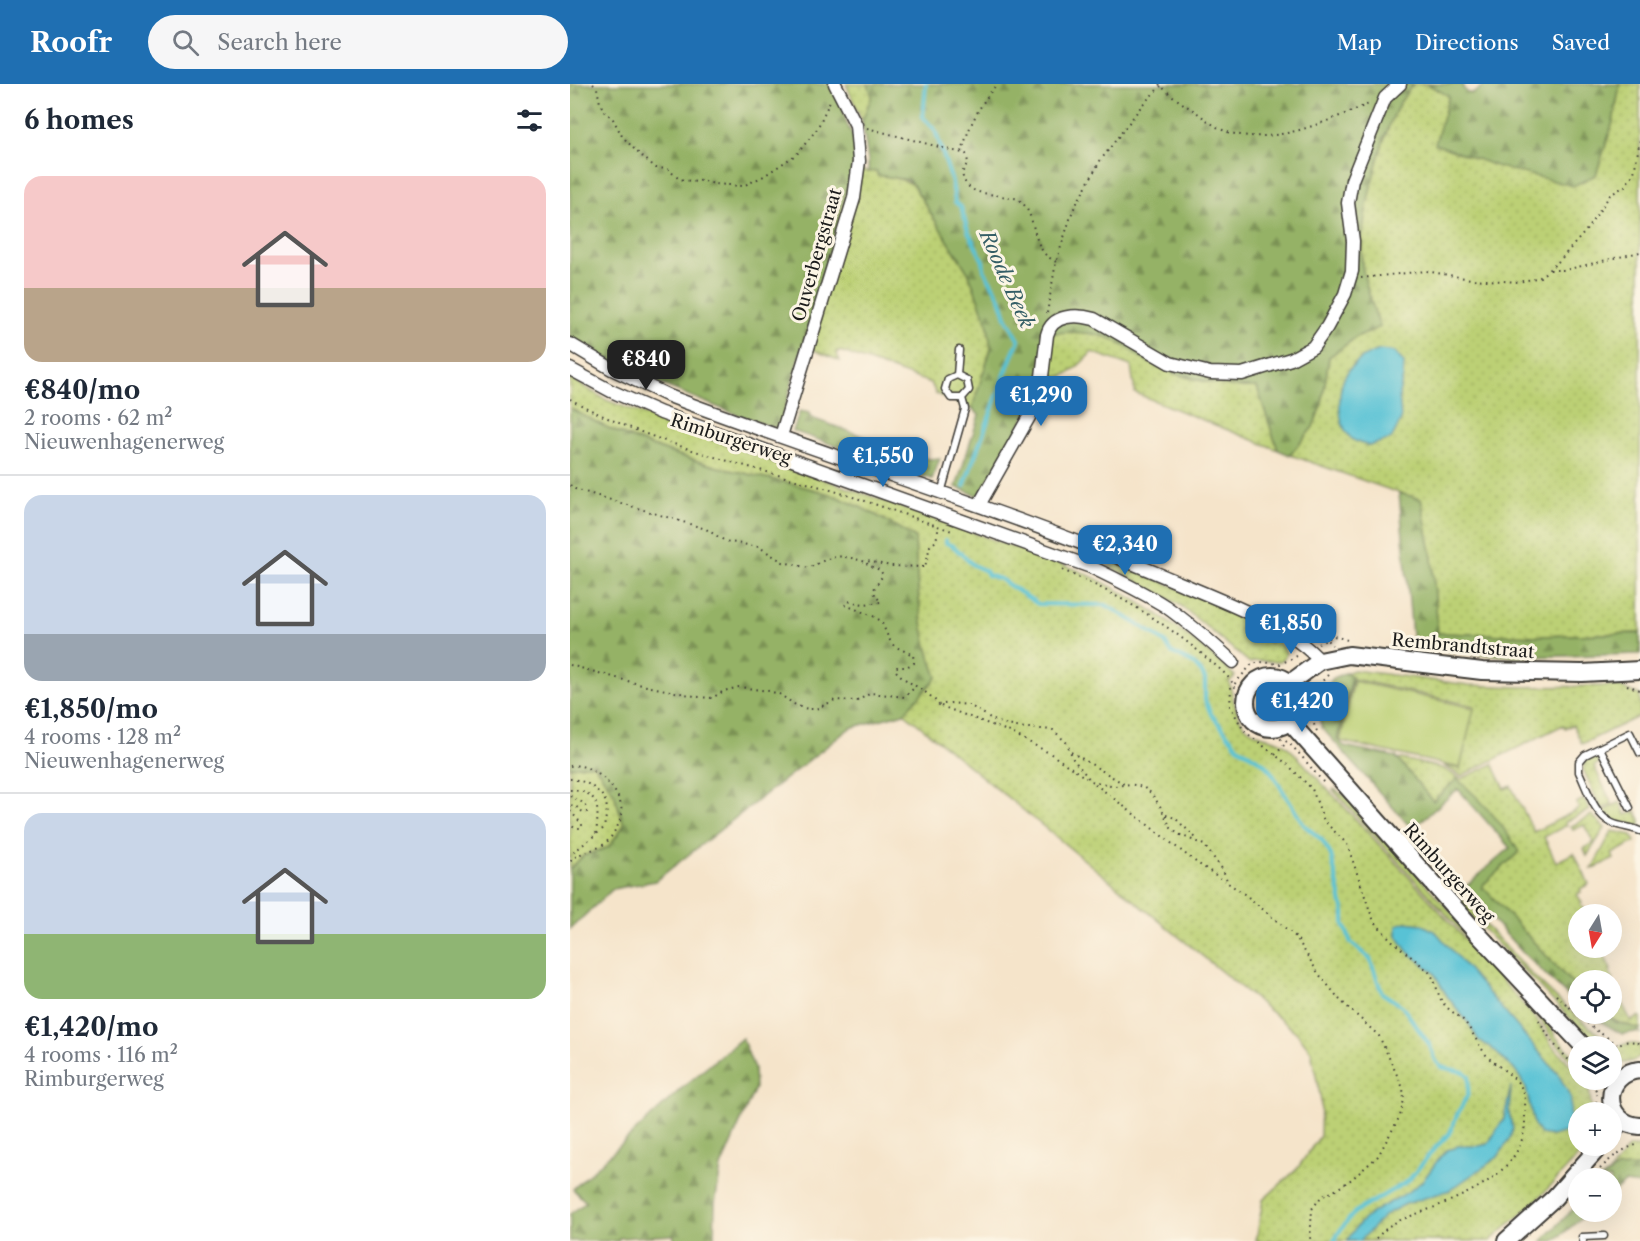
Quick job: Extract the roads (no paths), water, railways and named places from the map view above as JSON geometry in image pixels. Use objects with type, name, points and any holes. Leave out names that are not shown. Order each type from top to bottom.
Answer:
[{"type":"street","points":[[979,506],[1040,393],[1049,328],[1054,322],[1069,316],[1094,319],[1170,363],[1210,373],[1242,374],[1291,359],[1313,347],[1345,294],[1352,271],[1353,241],[1348,203],[1352,180],[1385,98],[1400,84]]},
{"type":"street","name":"Ouverbergstraat","points":[[782,436],[854,198],[858,162],[856,125],[838,89]]},
{"type":"street","points":[[570,344],[612,369],[669,396],[979,506],[1143,567],[1240,608],[1310,649],[1325,667]]},
{"type":"street","name":"Rimburgerweg","points":[[570,369],[611,391],[661,413],[1091,567],[1163,605],[1202,634],[1233,662]]},
{"type":"street","name":"Rembrandtstraat","points":[[1290,683],[1349,655],[1482,671],[1582,673],[1640,670]]},
{"type":"street","points":[[1266,677],[1279,677],[1290,683],[1298,702],[1297,709],[1289,721],[1272,727],[1260,724],[1248,711],[1246,699],[1254,683],[1266,677]]},
{"type":"street","name":"Rimburgerweg","points":[[1289,721],[1469,924],[1574,1036]]},
{"type":"street","points":[[1622,1074],[1640,1070]]},
{"type":"street","points":[[1622,1120],[1640,1126]]},
{"type":"street","points":[[1506,1241],[1554,1198],[1591,1156]]},
{"type":"lane","points":[[957,375],[959,350]]},
{"type":"lane","points":[[957,375],[967,380],[969,390],[962,398],[951,398],[945,389],[948,379],[957,375]]},
{"type":"lane","points":[[940,493],[964,409],[962,398]]},
{"type":"lane","points":[[1640,753],[1630,733],[1582,758],[1578,772],[1598,812],[1603,817],[1617,825],[1640,831]]},
{"type":"lane","points":[[1600,748],[1630,808]]},
{"type":"lane","points":[[1583,1241],[1582,1238],[1604,1236]]},
{"type":"water","points":[[1380,350],[1395,352],[1404,363],[1399,393],[1401,420],[1391,439],[1369,446],[1354,440],[1347,433],[1341,415],[1340,395],[1345,377],[1352,366],[1363,357]]},
{"type":"water","points":[[1406,922],[1422,924],[1437,933],[1558,1074],[1571,1097],[1571,1102],[1568,1102],[1566,1132],[1552,1136],[1540,1134],[1534,1125],[1526,1088],[1516,1071],[1489,1046],[1479,1041],[1447,996],[1434,973],[1407,951],[1397,936],[1397,925]]},
{"type":"water","points":[[1511,1086],[1509,1113],[1513,1129],[1498,1157],[1450,1190],[1406,1204],[1386,1214],[1360,1241],[1347,1241],[1354,1229],[1371,1213],[1420,1183],[1447,1150],[1457,1146],[1488,1144],[1504,1118]]},
{"type":"waterway","name":"Roode Beek","points":[[926,84],[923,117],[935,130],[952,182],[955,202],[961,207],[968,231],[983,261],[984,270],[1019,340],[964,486]]},
{"type":"waterway","name":"Roode Beek","points":[[946,540],[946,543],[953,546],[973,565],[986,571],[988,575],[1000,579],[1038,604],[1106,605],[1165,642],[1171,652],[1194,664],[1205,679],[1205,700],[1211,714],[1238,747],[1262,762],[1270,770],[1304,825],[1322,840],[1331,855],[1344,913],[1344,924],[1351,943],[1370,959],[1382,993],[1402,1006],[1429,1044],[1441,1067],[1464,1072],[1469,1076],[1468,1094],[1450,1133],[1408,1181],[1355,1212],[1334,1241]]}]
